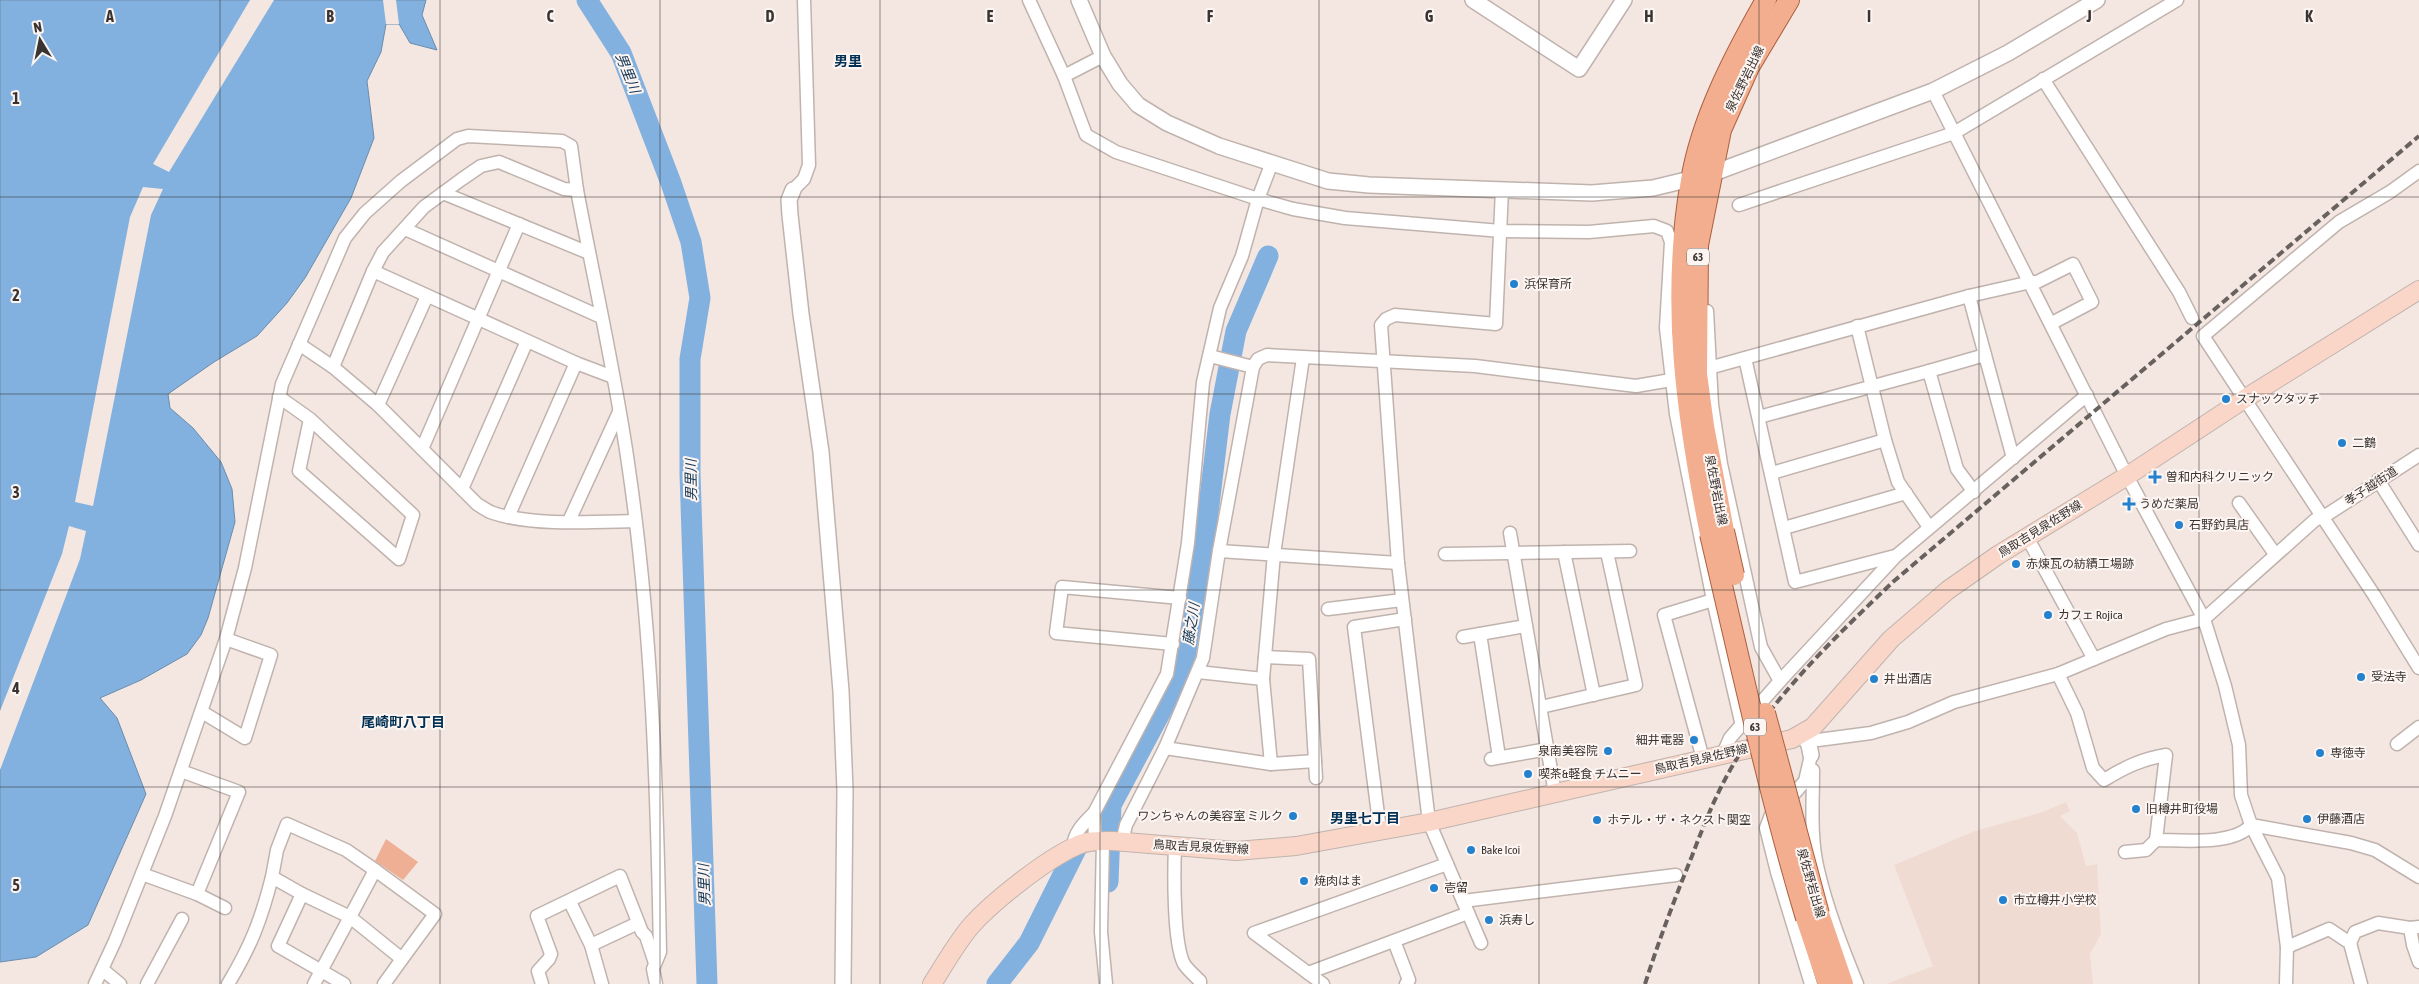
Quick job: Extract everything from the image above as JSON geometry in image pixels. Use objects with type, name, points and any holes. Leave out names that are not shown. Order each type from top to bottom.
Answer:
[{"type":"main road","name":"泉佐野岩出線","points":[[1766,0],[1736,52],[1706,129],[1691,180],[1680,296],[1683,374],[1690,430],[1760,693],[1828,984]]},
{"type":"main road","name":"泉佐野岩出線","points":[[1718,532],[1697,374],[1696,293],[1701,229],[1721,130],[1749,67],[1789,0]]},
{"type":"main road","name":"鳥取吉見泉佐野線","points":[[1097,843],[1176,846],[1236,851],[1296,846],[1428,822],[1792,739],[1813,727],[1891,639],[1948,590],[2027,537],[2127,476],[2246,398],[2419,290]]},
{"type":"main road","points":[[932,984],[969,928],[994,904],[1039,869],[1097,843]]},
{"type":"main road","name":"泉佐野岩出線","points":[[1813,916],[1843,984]]},
{"type":"street","points":[[804,0],[809,165],[804,178],[793,190],[789,200],[801,314],[821,452],[840,691],[845,790],[843,984]]},
{"type":"street","points":[[1029,0],[1064,76],[1086,135],[1116,152],[1258,199],[1294,209],[1345,218],[1502,231],[1589,232],[1654,226],[1667,232],[1671,242],[1666,328],[1671,380],[1685,467],[1742,726]]},
{"type":"street","points":[[1079,0],[1103,56],[1120,84],[1138,105],[1167,123],[1219,146],[1271,165],[1328,181],[1369,185],[1592,193],[1652,188],[1691,180],[1933,91],[2008,53],[2097,0]]},
{"type":"street","points":[[1473,0],[1578,69],[1624,0]]},
{"type":"street","points":[[1739,205],[1954,133],[2177,0]]},
{"type":"street","points":[[1064,76],[1103,56]]},
{"type":"street","points":[[2042,79],[2180,292],[2192,318]]},
{"type":"street","points":[[1933,91],[2052,323],[2127,476],[2204,619],[2232,713],[2239,744],[2241,795],[2251,825],[2278,878],[2287,946],[2286,984]]},
{"type":"street","points":[[95,984],[103,970],[142,874],[202,712],[226,639],[246,568],[282,384],[345,238],[376,202],[457,139],[468,136],[562,141],[571,146],[577,190],[619,412],[635,521],[655,761],[660,952],[652,969],[656,984]]},
{"type":"street","points":[[333,368],[373,271],[383,252],[424,207],[443,193],[481,166],[500,162],[564,189],[577,190]]},
{"type":"street","points":[[1271,165],[1258,199],[1242,256],[1220,308],[1212,356],[1203,382],[1180,598],[1167,674],[1094,813],[1083,823],[1073,839],[1097,843],[1126,825],[1165,748],[1204,658],[1250,366],[1258,359],[1267,355],[1382,363],[1475,366],[1636,386],[1671,380]]},
{"type":"street","points":[[2419,171],[2390,192],[2339,222],[2203,336],[2246,398],[2419,668]]},
{"type":"street","points":[[1481,944],[1428,822],[1398,563],[1382,363],[1381,325],[1386,319],[1395,316],[1496,324],[1502,231],[1502,189]]},
{"type":"street","points":[[443,193],[589,253]]},
{"type":"street","points":[[422,449],[519,224]]},
{"type":"street","points":[[405,229],[601,317]]},
{"type":"street","points":[[1701,229],[1712,405],[1721,464],[1761,647],[1780,681]]},
{"type":"street","points":[[1709,368],[1969,296],[2038,282],[2073,264],[2092,302],[2052,323]]},
{"type":"street","points":[[373,271],[576,363],[613,377]]},
{"type":"street","points":[[378,405],[427,296]]},
{"type":"street","points":[[1969,296],[2013,458]]},
{"type":"street","points":[[1858,326],[1885,440],[1898,482],[1930,527]]},
{"type":"street","points":[[462,489],[527,341]]},
{"type":"street","points":[[299,344],[333,368],[378,405],[477,504],[492,513],[522,520],[635,521]]},
{"type":"street","points":[[1759,417],[1985,355]]},
{"type":"street","points":[[1212,356],[1250,366]]},
{"type":"street","points":[[1270,764],[1263,679],[1274,554],[1303,358]]},
{"type":"street","points":[[1745,358],[1795,582],[1896,556]]},
{"type":"street","points":[[508,517],[576,363]]},
{"type":"street","points":[[1929,371],[1957,469],[1974,492]]},
{"type":"street","points":[[1723,754],[1730,738],[1896,556],[2087,395]]},
{"type":"street","points":[[279,397],[310,419],[413,515],[399,559],[299,471],[310,419]]},
{"type":"street","points":[[569,521],[619,412]]},
{"type":"street","points":[[1772,473],[1885,440]]},
{"type":"street","name":"孝子越街道","points":[[2204,619],[2315,520],[2419,455]]},
{"type":"street","points":[[2378,480],[2419,545]]},
{"type":"street","points":[[1784,528],[1906,494]]},
{"type":"street","points":[[2238,503],[2275,554]]},
{"type":"street","points":[[1510,532],[1556,793]]},
{"type":"street","points":[[2027,537],[2094,659]]},
{"type":"street","points":[[1220,551],[1398,563]]},
{"type":"street","points":[[1445,554],[1630,551]]},
{"type":"street","points":[[1564,552],[1594,694]]},
{"type":"street","points":[[1540,707],[1636,685],[1607,552]]},
{"type":"street","points":[[1173,644],[1056,633],[1062,587],[1180,598]]},
{"type":"street","points":[[1328,609],[1402,600]]},
{"type":"street","points":[[1703,759],[1664,615],[1713,600]]},
{"type":"street","points":[[1380,830],[1354,626],[1405,619]]},
{"type":"street","points":[[1803,734],[1818,740],[1871,733],[1908,722],[1954,702],[2058,674],[2166,629],[2204,619]]},
{"type":"street","points":[[1463,637],[1526,626]]},
{"type":"street","points":[[1480,634],[1495,758],[1548,749]]},
{"type":"street","points":[[202,712],[245,738],[271,655],[226,639]]},
{"type":"street","points":[[1265,657],[1309,659],[1316,778]]},
{"type":"street","points":[[1198,672],[1263,679]]},
{"type":"street","points":[[2058,674],[2077,713],[2093,768],[2104,780],[2130,764],[2146,758],[2166,755],[2156,840],[2146,850],[2125,852]]},
{"type":"street","points":[[2397,744],[2419,727]]},
{"type":"street","points":[[1803,734],[1809,745],[1811,755],[1813,825],[1819,875],[1838,935],[1857,984]]},
{"type":"street","points":[[1165,748],[1270,764],[1315,761]]},
{"type":"street","points":[[1811,755],[1805,781],[1786,803],[1771,815],[1766,828],[1783,892],[1812,984]]},
{"type":"street","points":[[181,771],[239,792],[197,894]]},
{"type":"street","points":[[1786,803],[1797,806],[1806,814],[1813,825]]},
{"type":"street","points":[[1094,813],[1100,932],[1106,984]]},
{"type":"street","points":[[228,984],[244,958],[261,921],[277,850],[287,824],[346,850],[434,914],[384,984]]},
{"type":"street","points":[[2156,840],[2217,840],[2247,831],[2251,825]]},
{"type":"street","points":[[2251,825],[2351,843],[2375,850],[2419,877]]},
{"type":"street","points":[[1176,846],[1174,881],[1180,949],[1184,964],[1200,981],[1200,984]]},
{"type":"street","points":[[1323,984],[1254,933],[1447,864]]},
{"type":"street","points":[[314,984],[375,870]]},
{"type":"street","points":[[142,874],[197,894],[225,908]]},
{"type":"street","points":[[1308,973],[1394,941],[1466,907],[1676,875]]},
{"type":"street","points":[[1783,892],[1790,894],[1810,887],[1819,875]]},
{"type":"street","points":[[542,984],[538,971],[549,959],[550,954],[537,916],[570,902],[620,876],[642,932],[646,936],[655,963]]},
{"type":"street","points":[[272,877],[350,917],[402,959]]},
{"type":"street","points":[[302,894],[278,946],[344,984]]},
{"type":"street","points":[[570,902],[591,945],[602,984]]},
{"type":"street","points":[[147,984],[182,919]]},
{"type":"street","points":[[591,945],[638,922]]},
{"type":"street","points":[[2350,943],[2356,932],[2378,923],[2414,927],[2413,945],[2419,962]]},
{"type":"street","points":[[2287,946],[2329,928],[2350,943],[2361,984]]},
{"type":"street","points":[[1394,941],[1409,980],[1406,984]]},
{"type":"street","points":[[103,970],[120,984]]},
{"type":"shaded area","name":"市立樽井小学校","points":[[2066,802],[2070,811],[2060,816],[2077,833],[2086,866],[2097,864],[2101,934],[2090,954],[2093,984],[1886,984],[1933,966],[1894,865],[1975,831],[2043,812]]},
{"type":"shaded area","points":[[386,839],[418,862],[403,880],[375,861]]},
{"type":"water","points":[[0,0],[426,0],[422,15],[437,50],[410,43],[399,24],[386,24],[381,52],[367,81],[374,138],[351,198],[305,278],[287,303],[257,336],[214,362],[168,394],[170,408],[193,428],[221,462],[232,489],[235,522],[208,618],[201,635],[187,654],[141,680],[100,698],[117,718],[146,794],[88,925],[36,957],[0,962]]},
{"type":"pier","points":[[250,0],[274,0],[169,172],[153,164]]},
{"type":"pier","points":[[383,0],[396,0],[399,24],[386,24]]},
{"type":"pier","points":[[143,187],[163,189],[151,215],[93,506],[75,502],[130,217]]},
{"type":"pier","points":[[69,526],[86,531],[80,559],[0,770],[0,711],[62,554]]},
{"type":"waterway","name":"男里川","points":[[587,0],[621,53],[671,183],[691,242],[700,298],[690,359],[690,474],[707,984]]},
{"type":"waterway","name":"藤之川","points":[[1108,882],[1111,805],[1183,670],[1205,538],[1220,414],[1236,331],[1268,256]]},
{"type":"waterway","points":[[997,984],[1029,943],[1084,833]]},
{"type":"railway","points":[[1645,984],[1679,888],[1709,813],[1729,772],[1745,745],[1764,719],[1804,670],[1894,581],[2419,136]]},
{"type":"place","name":"浜保育所","points":[[1514,284]]},
{"type":"place","name":"スナックタッチ","points":[[2226,399]]},
{"type":"place","name":"二鶴","points":[[2342,443]]},
{"type":"place","name":"曽和内科クリニック","points":[[2155,477]]},
{"type":"place","name":"うめだ薬局","points":[[2129,504]]},
{"type":"place","name":"石野釣具店","points":[[2179,525]]},
{"type":"place","name":"赤煉瓦の紡績工場跡","points":[[2016,564]]},
{"type":"place","name":"カフェ Rojica","points":[[2048,615]]},
{"type":"place","name":"受法寺","points":[[2361,677]]},
{"type":"place","name":"井出酒店","points":[[1874,679]]},
{"type":"place","name":"細井電器","points":[[1694,740]]},
{"type":"place","name":"泉南美容院","points":[[1608,751]]},
{"type":"place","name":"専徳寺","points":[[2320,753]]},
{"type":"place","name":"喫茶&軽食 チムニー","points":[[1528,774]]},
{"type":"place","name":"旧樽井町役場","points":[[2136,809]]},
{"type":"place","name":"ワンちゃんの美容室 ミルク","points":[[1293,816]]},
{"type":"place","name":"伊藤酒店","points":[[2307,819]]},
{"type":"place","name":"ホテル・ザ・ネクスト関空","points":[[1597,820]]},
{"type":"place","name":"Bake Icoi","points":[[1471,850]]},
{"type":"place","name":"焼肉はま","points":[[1304,881]]},
{"type":"place","name":"壱留","points":[[1434,888]]},
{"type":"place","name":"市立樽井小学校","points":[[2003,900]]},
{"type":"place","name":"浜寿し","points":[[1489,920]]},
{"type":"district","name":"男里","points":[[848,61]]},
{"type":"district","name":"尾崎町八丁目","points":[[403,722]]},
{"type":"district","name":"男里七丁目","points":[[1365,818]]}]
